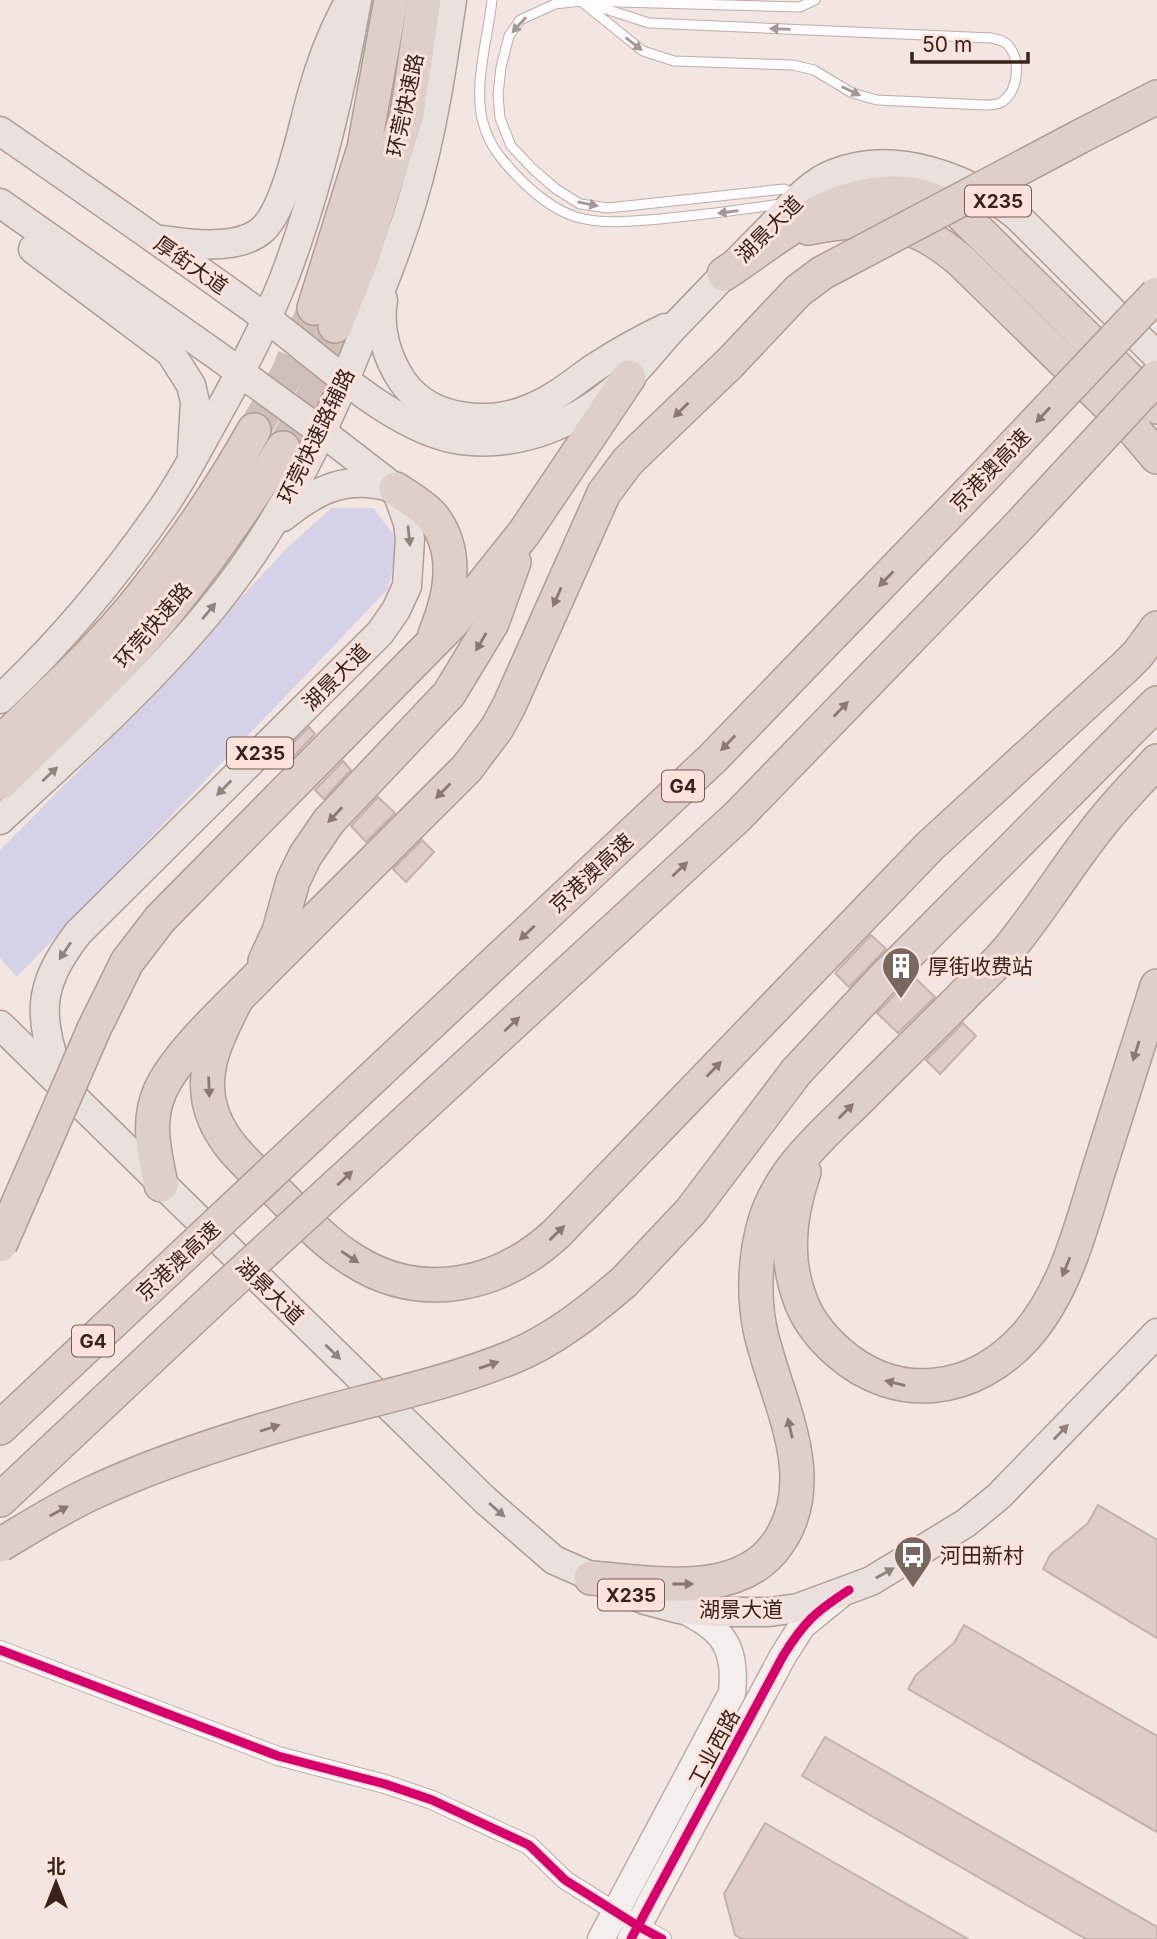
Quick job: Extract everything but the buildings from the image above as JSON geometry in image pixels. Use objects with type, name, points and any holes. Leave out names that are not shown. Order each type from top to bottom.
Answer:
[{"type":"highway","name":"环莞快速路","points":[[391,0],[365,148],[324,317],[365,248],[407,114],[424,0]]},
{"type":"highway","points":[[162,1185],[151,1130],[153,1109],[160,1089],[187,1052],[467,768],[484,747],[509,706],[604,493],[628,461],[730,363],[798,291],[822,273],[1157,97]]},
{"type":"highway","points":[[724,274],[811,215],[856,197],[889,193],[914,194],[957,210],[1157,407]]},
{"type":"highway","points":[[777,239],[806,228],[866,221],[907,226],[928,235],[960,260],[1135,431],[1157,457]]},
{"type":"highway","name":"京港澳高速","points":[[0,1427],[713,758],[1157,294]]},
{"type":"highway","points":[[0,1245],[94,1029],[127,962],[160,919],[431,645],[470,602],[524,533],[629,377]]},
{"type":"highway","name":"G4","points":[[0,1500],[223,1290],[737,817],[1017,528],[1157,377]]},
{"type":"highway","name":"环莞快速路","points":[[0,743],[140,599],[207,510],[254,430]]},
{"type":"highway","name":"环莞快速路","points":[[0,783],[114,671],[164,615],[230,529],[283,448]]},
{"type":"highway","points":[[396,489],[430,514],[445,537],[451,579],[446,608],[431,645]]},
{"type":"highway","points":[[524,533],[492,623],[449,694],[329,821],[305,856],[293,881],[279,931],[268,957],[243,993],[210,1058],[209,1100],[216,1123],[227,1142],[333,1245],[375,1272],[398,1280],[447,1285],[472,1282],[496,1274],[529,1257],[557,1233],[930,846],[1124,668],[1157,628]]},
{"type":"highway","points":[[0,1545],[93,1493],[143,1472],[285,1424],[433,1383],[512,1357],[551,1337],[589,1312],[624,1282],[691,1211],[796,1072],[881,981],[1157,703]]},
{"type":"highway","points":[[591,1578],[696,1584],[746,1572],[777,1546],[787,1529],[795,1502],[795,1459],[786,1412],[765,1350],[757,1294],[758,1261],[766,1219],[775,1198],[786,1178],[816,1141],[1007,951],[1101,824],[1149,770]]},
{"type":"highway","points":[[816,1141],[796,1200],[790,1231],[790,1249],[799,1297],[822,1337],[854,1366],[877,1378],[903,1386],[957,1382],[986,1370],[1025,1337],[1056,1293],[1074,1249],[1157,986]]},
{"type":"main road","points":[[153,238],[197,246],[235,242],[261,231],[275,210],[290,174],[321,65],[333,31],[349,0]]},
{"type":"main road","points":[[0,699],[40,662],[107,585],[165,505],[240,372],[282,282],[322,163],[357,0]]},
{"type":"main road","name":"环莞快速路辅路","points":[[0,820],[118,711],[166,662],[214,606],[272,525],[303,472],[346,379],[388,274],[413,201],[440,79],[452,0]]},
{"type":"main road","name":"厚街大道","points":[[0,131],[266,318],[379,404]]},
{"type":"main road","name":"湖景大道","points":[[379,404],[438,435],[462,440],[505,440],[559,425],[592,408],[629,377],[724,274],[806,191],[832,174],[885,164],[954,178],[998,201],[1017,216],[1157,356]]},
{"type":"main road","points":[[0,203],[240,372],[396,489]]},
{"type":"main road","points":[[0,216],[8,230],[170,352],[191,385],[195,402],[192,460]]},
{"type":"main road","points":[[388,274],[381,311],[383,337],[394,368],[408,389],[431,408],[458,416],[492,417],[530,409],[624,349],[680,322]]},
{"type":"main road","points":[[272,525],[308,496],[326,488],[363,483],[381,484],[396,489]]},
{"type":"main road","name":"湖景大道","points":[[396,489],[408,523],[410,539],[407,586],[396,610],[380,633],[78,933],[63,952],[52,972],[43,1011],[47,1039],[61,1083],[485,1500],[554,1560],[645,1600],[679,1609],[769,1612],[798,1608],[871,1581],[933,1545],[999,1496],[1157,1333]]},
{"type":"main road","points":[[0,1025],[61,1083]]},
{"type":"street","name":"工业西路","points":[[601,1939],[628,1926],[802,1626],[823,1607],[849,1590]]},
{"type":"street","name":"工业西路","points":[[628,1926],[732,1693],[734,1670],[728,1648],[717,1630],[679,1609]]},
{"type":"street","points":[[0,1650],[278,1756],[385,1784],[432,1800],[529,1845],[565,1880],[628,1926],[662,1939]]},
{"type":"lane","points":[[492,0],[481,65],[480,94],[483,126],[498,156],[522,181],[548,202],[574,216],[608,223],[703,215],[795,202],[790,192],[784,189],[608,208],[580,204],[556,189],[511,146],[500,118],[498,95],[503,57],[509,36],[520,20],[555,4],[578,1],[800,7],[815,0]]},
{"type":"lane","points":[[578,1],[649,23],[992,38],[1006,42],[1015,55],[1016,70],[1012,92],[1000,103],[985,106],[877,100],[852,93],[814,70],[793,65],[674,61],[643,51],[578,1]]},
{"type":"shaded area","points":[[331,508],[373,508],[399,541],[388,589],[17,977],[0,958],[0,850],[104,745],[287,548]]},
{"type":"tunnel","points":[[254,430],[287,374],[314,308]]},
{"type":"tunnel","points":[[283,448],[314,394],[335,326]]},
{"type":"cycle path","points":[[631,1939],[783,1656],[811,1618],[849,1590]]},
{"type":"cycle path","points":[[0,1650],[278,1756],[385,1784],[432,1800],[529,1845],[565,1880],[662,1939]]},
{"type":"place","name":"厚街收费站","points":[[901,1000]]},
{"type":"place","name":"河田新村","points":[[913,1589]]}]
